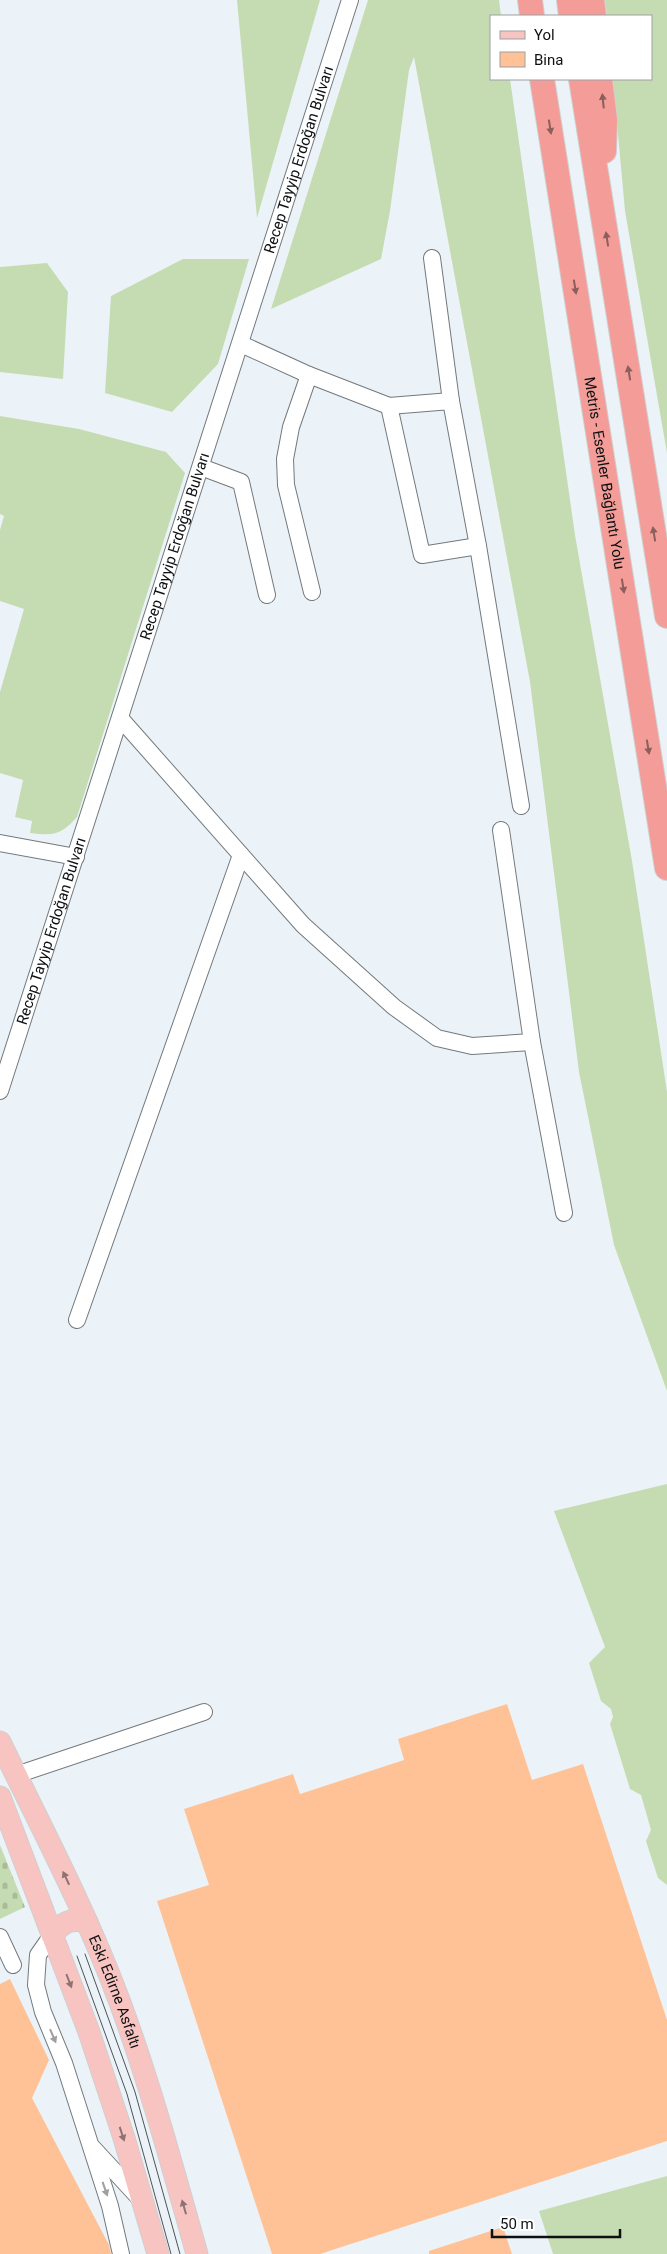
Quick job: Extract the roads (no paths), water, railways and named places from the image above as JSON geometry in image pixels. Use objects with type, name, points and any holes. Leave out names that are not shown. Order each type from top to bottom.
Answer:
[{"type":"highway","points":[[530,0],[532,15]]},
{"type":"highway","points":[[569,0],[571,15]]},
{"type":"highway","points":[[592,0],[594,15]]},
{"type":"highway","name":"Metris - Esenler Bağlantı Yolu","points":[[542,80],[667,868]]},
{"type":"highway","points":[[581,80],[667,616]]},
{"type":"highway","points":[[600,80],[605,120],[601,202]]},
{"type":"main road","name":"Eski Edirne Asfaltı","points":[[0,1742],[87,1922],[119,2000],[162,2129],[197,2254]]},
{"type":"main road","points":[[0,1797],[89,2032],[158,2254]]},
{"type":"main road","points":[[9,1823],[20,1831],[29,1855],[32,1858],[43,1858],[53,1849]]},
{"type":"main road","points":[[52,1935],[60,1925],[70,1920],[87,1922]]},
{"type":"street","name":"Recep Tayyip Erdoğan Bulvarı","points":[[0,1091],[201,467],[201,445],[241,344],[350,0]]},
{"type":"street","points":[[432,258],[451,401],[478,546],[521,806]]},
{"type":"street","points":[[241,344],[309,375],[389,406],[451,401]]},
{"type":"street","points":[[309,375],[291,427],[285,459],[286,485],[312,592]]},
{"type":"street","points":[[389,406],[422,555],[478,546]]},
{"type":"street","points":[[201,467],[241,482],[267,595]]},
{"type":"street","points":[[120,718],[303,925],[394,1007],[437,1038],[472,1046],[532,1042]]},
{"type":"street","points":[[501,830],[532,1042],[564,1213]]},
{"type":"street","points":[[0,843],[76,857]]},
{"type":"street","points":[[77,1320],[241,856]]},
{"type":"street","points":[[16,1776],[204,1712]]},
{"type":"street","points":[[52,1935],[38,1955],[36,1985],[43,2012],[64,2063],[110,2206],[121,2254]]},
{"type":"street","points":[[0,1936],[13,1966]]},
{"type":"street","points":[[90,2145],[143,2202]]},
{"type":"tram line","points":[[85,1954],[135,2092],[180,2254]]},
{"type":"tram line","points":[[77,1956],[127,2094],[171,2254]]}]
